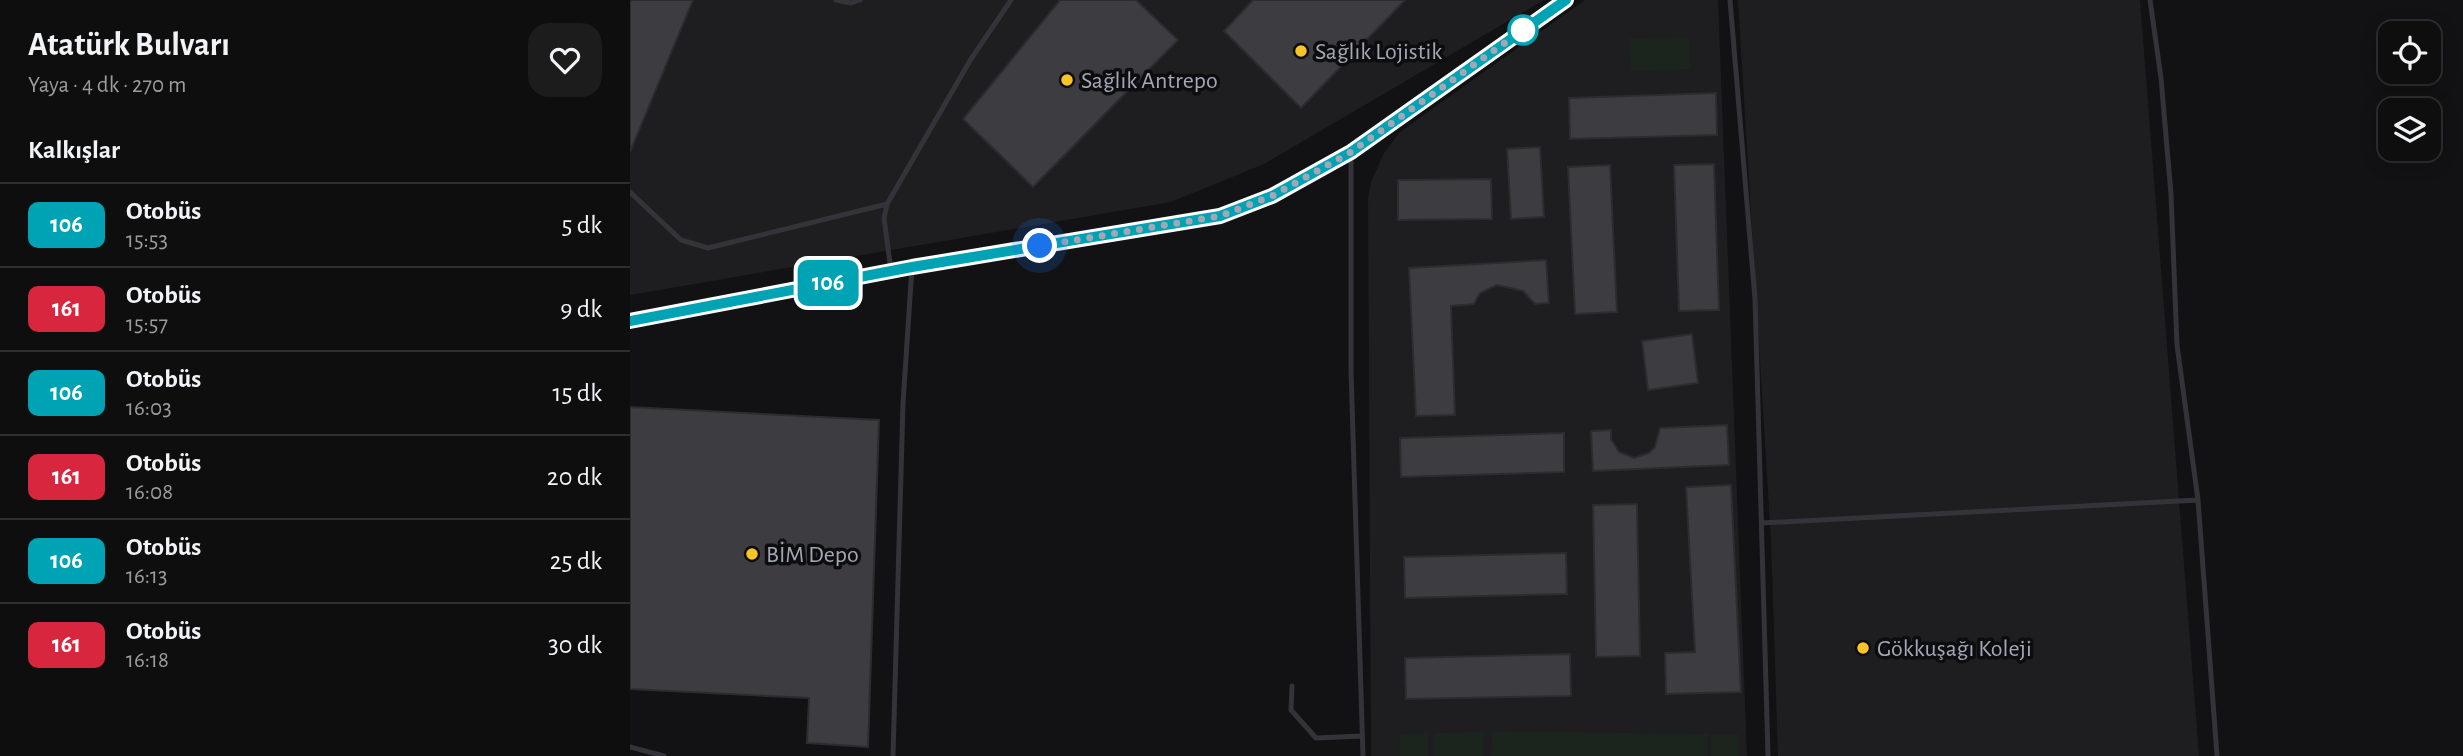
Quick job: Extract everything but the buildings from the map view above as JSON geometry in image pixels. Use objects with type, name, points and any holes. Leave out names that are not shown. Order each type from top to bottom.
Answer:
[{"type":"street","points":[[630,321],[912,267],[1220,216],[1272,196],[1351,152],[1566,0]]},
{"type":"lane","points":[[836,0],[851,4],[860,0]]},
{"type":"lane","points":[[891,271],[884,218],[887,204],[971,59],[1011,0]]},
{"type":"lane","points":[[1730,0],[1755,299],[1768,756]]},
{"type":"lane","points":[[2150,0],[2161,78],[2171,194],[2177,345],[2198,500],[2217,756]]},
{"type":"lane","points":[[1351,152],[1351,371],[1363,756]]},
{"type":"lane","points":[[630,192],[681,240],[708,248],[887,204]]},
{"type":"lane","points":[[894,756],[903,402],[912,267]]},
{"type":"lane","points":[[1762,523],[2198,500]]},
{"type":"lane","points":[[1292,686],[1292,710],[1315,738],[1362,736]]},
{"type":"lane","points":[[630,747],[664,756]]},
{"type":"shaded area","points":[[630,0],[1544,0],[1264,164],[1171,202],[630,295]]},
{"type":"shaded area","points":[[1585,0],[1718,0],[1747,756],[1371,756],[1368,198],[1371,182],[1384,153],[1400,132]]},
{"type":"shaded area","points":[[1738,0],[2140,0],[2199,756],[1778,756],[1771,540]]},
{"type":"shaded area","points":[[1689,37],[1690,69],[1631,71],[1629,38]]},
{"type":"shaded area","points":[[1492,731],[1707,734],[1707,756],[1491,756]]},
{"type":"shaded area","points":[[1483,732],[1483,756],[1434,756],[1434,733]]},
{"type":"shaded area","points":[[1428,733],[1428,756],[1400,756],[1399,734]]},
{"type":"shaded area","points":[[1738,734],[1739,756],[1711,756],[1711,735]]},
{"type":"bus line","name":"106","points":[[630,321],[912,267],[1220,216],[1272,196],[1351,152],[1566,0]]},
{"type":"place","name":"Sağlık Lojistik","points":[[1301,51]]},
{"type":"place","name":"Sağlık Antrepo","points":[[1067,80]]},
{"type":"place","name":"BİM Depo","points":[[752,554]]},
{"type":"place","name":"Gökkuşağı Koleji","points":[[1863,648]]},
{"type":"route","points":[[1040,246],[1220,216],[1272,196],[1351,152],[1523,30]]}]
